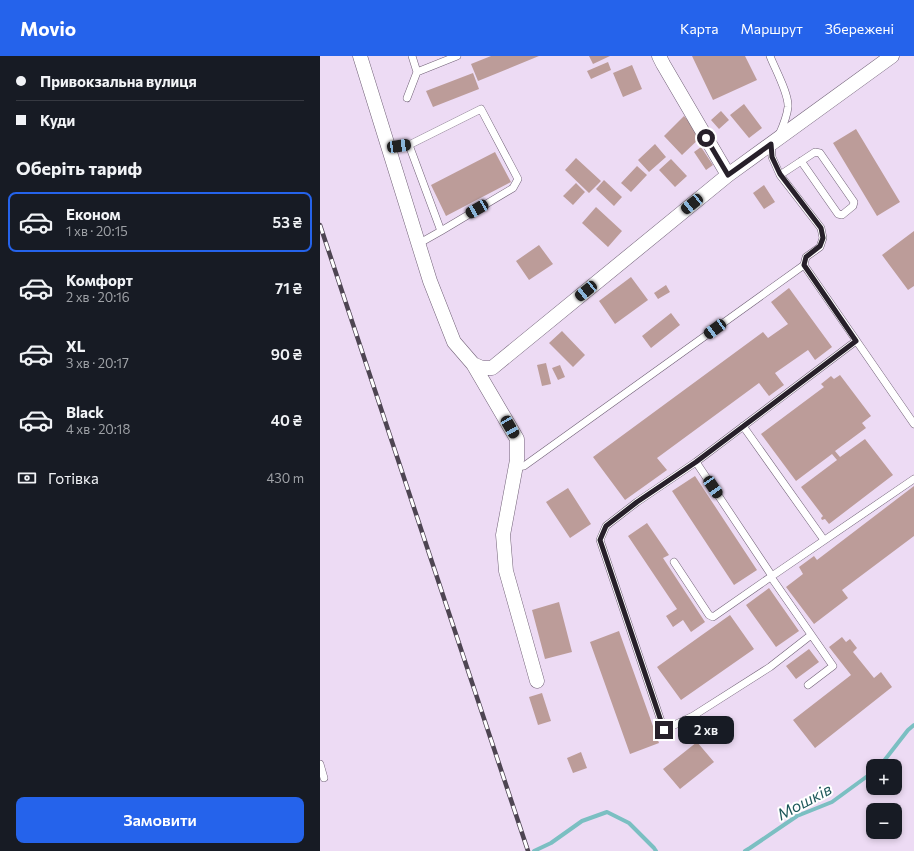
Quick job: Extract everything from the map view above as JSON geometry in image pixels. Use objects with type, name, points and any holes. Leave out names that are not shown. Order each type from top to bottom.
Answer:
[{"type":"street","points":[[360,56],[430,281],[454,342],[473,364],[517,439],[518,460],[503,534],[506,571],[537,681]]},
{"type":"street","points":[[659,56],[728,175]]},
{"type":"street","points":[[473,364],[482,368],[492,368],[728,175],[892,56]]},
{"type":"lane","points":[[407,98],[417,72],[412,56]]},
{"type":"lane","points":[[417,72],[457,56]]},
{"type":"lane","points":[[516,467],[524,466],[804,265],[806,257],[820,246],[823,238],[821,228],[780,174],[772,157],[774,141],[788,108],[788,99],[770,56]]},
{"type":"lane","points":[[388,148],[409,145],[481,109],[518,179],[513,188],[418,244]]},
{"type":"lane","points":[[409,145],[441,231]]},
{"type":"lane","points":[[780,174],[815,152],[820,153],[854,202],[853,206],[842,215],[838,214],[801,161]]},
{"type":"lane","points":[[804,265],[914,424]]},
{"type":"lane","points":[[811,635],[764,671],[693,716],[664,730],[600,540],[606,526],[637,502],[696,462],[856,341]]},
{"type":"lane","points":[[743,426],[824,540]]},
{"type":"lane","points":[[696,462],[771,577],[833,666],[808,685]]},
{"type":"lane","points":[[674,562],[709,615],[713,616],[914,479]]},
{"type":"lane","points":[[320,764],[324,778]]},
{"type":"building","points":[[491,56],[539,56],[478,81],[471,64]]},
{"type":"building","points":[[589,56],[610,56],[593,64]]},
{"type":"building","points":[[692,56],[745,56],[757,80],[713,100]]},
{"type":"building","points":[[608,62],[611,70],[591,79],[587,71]]},
{"type":"building","points":[[632,65],[642,89],[623,97],[613,73]]},
{"type":"building","points":[[473,73],[479,89],[433,107],[426,91]]},
{"type":"building","points":[[744,104],[762,128],[749,138],[730,115]]},
{"type":"building","points":[[721,111],[729,120],[719,129],[711,120]]},
{"type":"building","points":[[684,116],[702,136],[682,155],[664,136]]},
{"type":"building","points":[[856,129],[900,202],[877,216],[833,143]]},
{"type":"building","points":[[655,144],[666,157],[649,172],[638,160]]},
{"type":"building","points":[[701,147],[713,165],[706,170],[694,152]]},
{"type":"building","points":[[495,152],[511,182],[446,216],[431,185]]},
{"type":"building","points":[[576,158],[601,181],[589,193],[565,170]]},
{"type":"building","points":[[671,159],[687,176],[675,187],[659,170]]},
{"type":"building","points":[[637,166],[647,175],[631,192],[621,183]]},
{"type":"building","points":[[604,180],[622,197],[614,206],[596,189]]},
{"type":"building","points":[[576,183],[585,192],[573,205],[563,196]]},
{"type":"building","points":[[764,185],[775,202],[764,209],[753,193]]},
{"type":"building","points":[[596,207],[622,231],[608,247],[582,223]]},
{"type":"building","points":[[914,231],[914,286],[908,290],[882,255]]},
{"type":"building","points":[[539,245],[553,264],[529,280],[516,261]]},
{"type":"building","points":[[631,277],[648,300],[615,324],[599,301]]},
{"type":"building","points":[[666,285],[670,292],[658,299],[654,293]]},
{"type":"building","points":[[789,288],[832,347],[815,360],[808,350],[775,373],[784,385],[769,396],[759,383],[657,458],[667,470],[625,500],[593,457],[763,332],[768,338],[788,324],[771,302]]},
{"type":"building","points":[[671,313],[680,325],[651,348],[642,336]]},
{"type":"building","points":[[562,331],[585,355],[573,367],[549,343]]},
{"type":"building","points":[[546,363],[551,384],[542,386],[537,365]]},
{"type":"building","points":[[560,365],[565,377],[558,380],[552,368]]},
{"type":"building","points":[[840,375],[871,416],[862,423],[866,428],[835,451],[840,457],[865,439],[893,475],[829,524],[825,519],[822,520],[821,518],[823,516],[801,487],[837,460],[832,454],[796,481],[761,434],[824,387],[821,384],[831,376],[834,379]]},
{"type":"building","points":[[695,476],[757,570],[734,585],[672,491]]},
{"type":"building","points":[[914,486],[914,536],[842,590],[848,598],[814,624],[786,587],[803,574],[799,567],[814,556],[817,560]]},
{"type":"building","points":[[568,488],[591,524],[570,538],[546,502]]},
{"type":"building","points":[[647,523],[669,555],[663,558],[705,622],[691,632],[683,620],[673,627],[666,616],[677,609],[628,536]]},
{"type":"building","points":[[769,588],[799,631],[776,647],[746,605]]},
{"type":"building","points":[[559,602],[572,652],[545,659],[532,610]]},
{"type":"building","points":[[730,615],[754,649],[681,700],[657,667]]},
{"type":"building","points":[[619,631],[659,743],[630,754],[590,642]]},
{"type":"building","points":[[842,637],[846,642],[850,639],[857,648],[853,652],[874,678],[881,672],[892,687],[815,748],[793,720],[851,675],[829,647]]},
{"type":"building","points":[[809,649],[819,662],[796,679],[786,666]]},
{"type":"building","points":[[542,693],[551,721],[538,725],[529,697]]},
{"type":"building","points":[[697,742],[714,762],[680,789],[663,769]]},
{"type":"building","points":[[581,752],[587,768],[573,773],[567,758]]},
{"type":"waterway","name":"Мошків","points":[[885,759],[908,730],[914,725]]},
{"type":"waterway","name":"Мошків","points":[[745,851],[797,816],[832,802],[866,777]]},
{"type":"waterway","name":"Мошків","points":[[534,851],[551,843],[582,821],[607,812],[629,823],[656,851]]},
{"type":"railway","points":[[320,225],[528,851]]},
{"type":"route","points":[[664,730],[600,540],[606,526],[637,502],[696,462],[856,341],[804,265],[806,257],[820,246],[823,238],[821,228],[780,174],[772,157],[771,144],[728,175],[706,138]]}]
